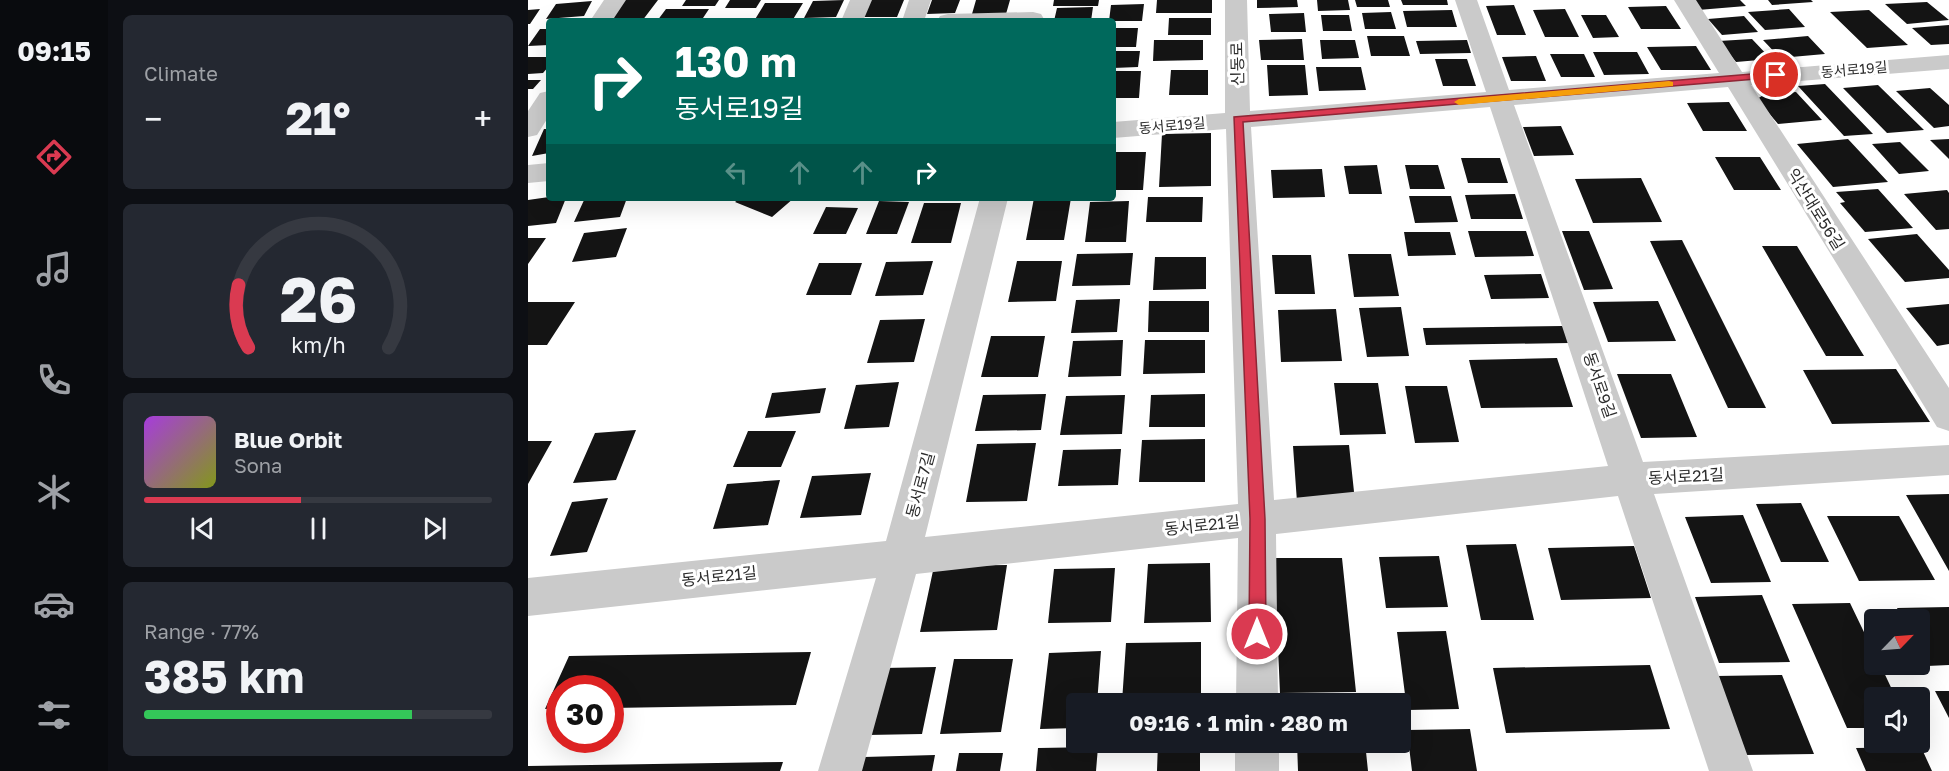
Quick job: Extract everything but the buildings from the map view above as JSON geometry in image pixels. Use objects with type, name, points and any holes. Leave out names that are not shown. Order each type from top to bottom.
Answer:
[{"type":"street","points":[[603,18],[615,0]]},
{"type":"street","points":[[853,18],[861,0]]},
{"type":"street","points":[[914,18],[920,0]]},
{"type":"street","name":"신동로","points":[[1236,0],[1238,120],[1257,519],[1257,693]]},
{"type":"street","name":"동서로9길","points":[[1466,0],[1731,771]]},
{"type":"street","name":"익산대로56길","points":[[1684,0],[1949,417]]},
{"type":"street","points":[[981,18],[1035,13]]},
{"type":"street","name":"동서로19길","points":[[1116,130],[1949,62]]},
{"type":"street","points":[[528,129],[546,102]]},
{"type":"street","points":[[528,174],[546,172]]},
{"type":"street","name":"동서로7길","points":[[840,771],[901,557],[993,201]]},
{"type":"street","name":"동서로21길","points":[[528,597],[1632,479],[1949,460]]},
{"type":"street","points":[[1257,753],[1257,771]]},
{"type":"slow traffic","points":[[1459,102],[1669,84]]},
{"type":"route","points":[[1257,634],[1257,519],[1238,120],[1776,75]]}]
